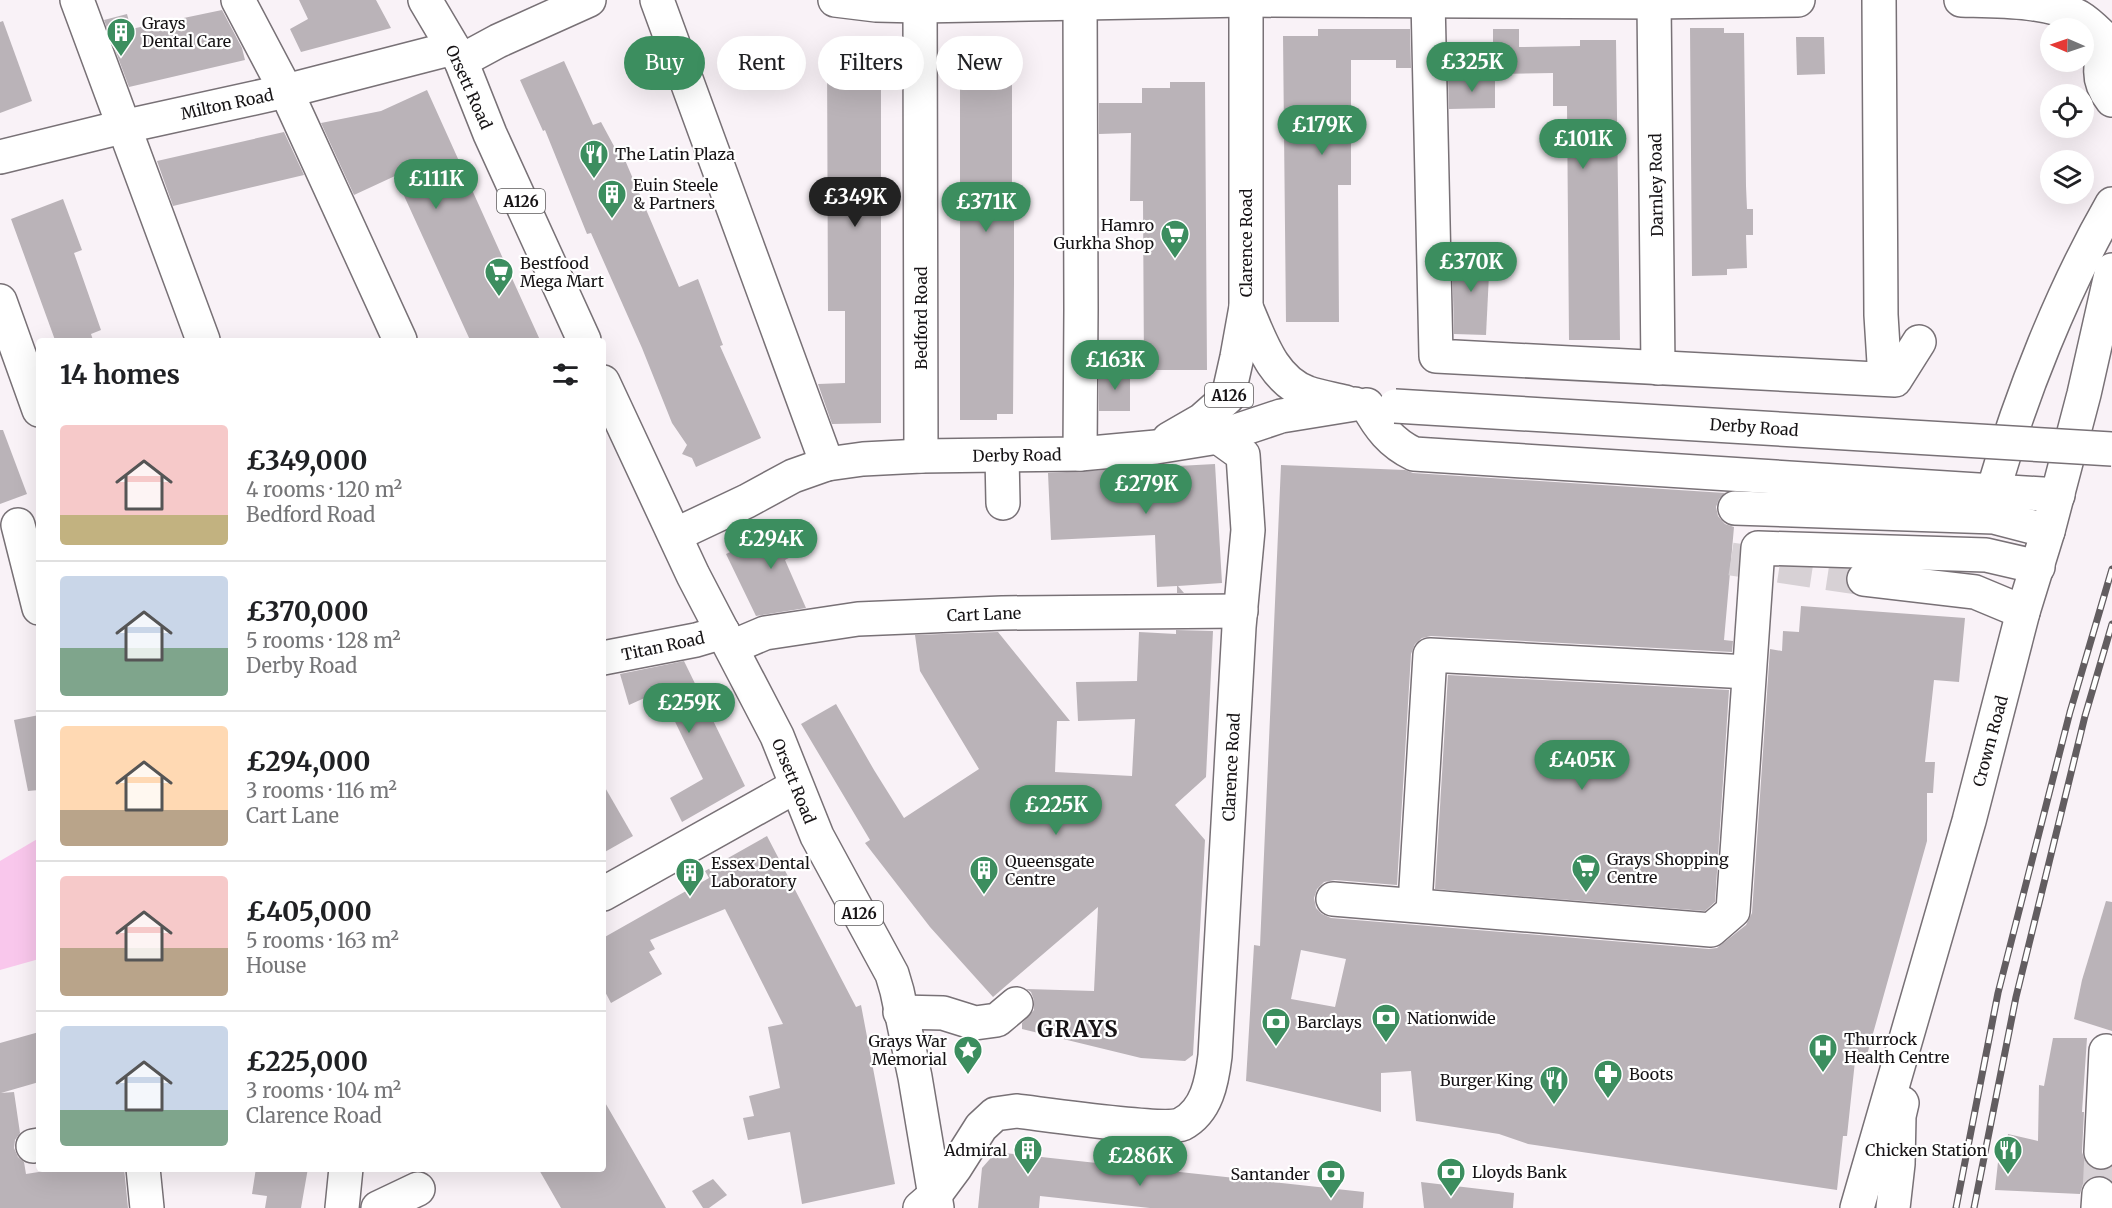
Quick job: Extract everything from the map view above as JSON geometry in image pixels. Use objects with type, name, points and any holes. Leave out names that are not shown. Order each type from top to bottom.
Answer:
[{"type":"street","points":[[77,0],[122,127],[202,338]]},
{"type":"street","points":[[238,0],[286,91],[399,338]]},
{"type":"street","name":"Orsett Road","points":[[425,0],[457,54],[490,134],[583,338]]},
{"type":"street","name":"Milton Road","points":[[0,157],[122,127],[457,54],[498,41],[589,0]]},
{"type":"street","points":[[657,0],[827,465]]},
{"type":"street","points":[[835,0],[876,5],[1246,0],[1654,2],[1798,0]]},
{"type":"street","name":"Clarence Road","points":[[1156,447],[1202,420],[1228,397],[1246,307],[1246,0]]},
{"type":"street","points":[[1879,0],[1881,315],[1885,379]]},
{"type":"street","points":[[1961,0],[2002,1],[2048,6],[2080,17],[2112,44],[2104,54],[2100,66],[2100,94]]},
{"type":"street","points":[[1080,1],[1080,454]]},
{"type":"street","points":[[1428,1],[1436,356],[1658,368],[1766,365],[1895,380],[1919,342]]},
{"type":"street","name":"Darnley Road","points":[[1654,2],[1658,368]]},
{"type":"street","name":"Bedford Road","points":[[920,3],[921,456]]},
{"type":"street","points":[[1993,491],[2028,386],[2064,302],[2112,204]]},
{"type":"street","name":"Crown Road","points":[[1857,1208],[1969,820],[2023,612],[2058,495],[2112,270]]},
{"type":"street","points":[[0,301],[36,402]]},
{"type":"street","name":"Derby Road","points":[[1246,307],[1268,358],[1283,377],[1307,392],[1372,405],[2112,449]]},
{"type":"street","name":"Orsett Road","points":[[606,388],[675,535],[777,736],[817,836],[892,974],[915,1077],[931,1204]]},
{"type":"street","points":[[1372,405],[1380,428],[1399,447],[1414,454],[2058,495]]},
{"type":"street","name":"Derby Road","points":[[675,535],[793,476],[827,465],[863,459],[1080,454],[1156,447],[1218,437],[1281,416],[1372,405]]},
{"type":"street","name":"Clarence Road","points":[[931,1204],[981,1127],[995,1114],[1016,1112],[1152,1125],[1181,1124],[1200,1108],[1209,1088],[1215,1056],[1241,611],[1248,530],[1243,455],[1218,437]]},
{"type":"street","points":[[1002,456],[1003,503]]},
{"type":"street","points":[[1735,508],[1994,517],[2048,531]]},
{"type":"street","points":[[19,525],[36,596]]},
{"type":"street","points":[[1333,899],[1711,930],[1733,911],[1758,548],[1986,555],[2037,567]]},
{"type":"street","points":[[1864,579],[1975,592],[2023,612]]},
{"type":"street","name":"Cart Lane","points":[[727,640],[765,633],[856,608],[1002,613],[1241,611]]},
{"type":"street","name":"Titan Road","points":[[606,657],[696,640],[727,640]]},
{"type":"street","points":[[1415,904],[1430,655],[1748,672]]},
{"type":"street","points":[[606,890],[796,786]]},
{"type":"street","points":[[1893,1208],[1898,1164],[1899,1116],[1973,849],[1969,820]]},
{"type":"street","points":[[900,1012],[943,1013],[975,1023],[997,1020],[1016,1004]]},
{"type":"street","points":[[2101,1152],[2106,1050]]},
{"type":"street","points":[[143,1172],[147,1208]]},
{"type":"street","points":[[342,1208],[346,1172]]},
{"type":"street","points":[[378,1208],[418,1189]]},
{"type":"shaded area","points":[[36,840],[36,960],[0,970],[0,861]]},
{"type":"building","points":[[299,0],[376,0],[391,28],[301,52],[290,29],[308,19]]},
{"type":"building","points":[[222,10],[242,48],[245,60],[129,87],[104,20],[127,14],[131,29]]},
{"type":"building","points":[[3,21],[32,101],[0,113],[0,22]]},
{"type":"building","points":[[1690,28],[1724,28],[1724,33],[1744,33],[1747,209],[1753,209],[1753,235],[1746,235],[1747,268],[1727,269],[1727,275],[1692,276]]},
{"type":"building","points":[[1318,29],[1410,29],[1411,68],[1396,68],[1396,60],[1351,60],[1351,185],[1338,185],[1339,322],[1286,322],[1283,36],[1318,36]]},
{"type":"building","points":[[1493,29],[1519,29],[1519,47],[1580,46],[1580,40],[1616,40],[1620,340],[1569,340],[1567,106],[1553,106],[1553,73],[1493,74]]},
{"type":"building","points":[[1796,37],[1824,37],[1825,74],[1797,75]]},
{"type":"building","points":[[564,61],[593,125],[601,122],[622,161],[625,160],[679,287],[698,279],[723,345],[720,346],[761,438],[696,467],[692,458],[682,454],[687,445],[672,423],[642,348],[591,233],[587,234],[545,130],[543,131],[520,80]]},
{"type":"building","points":[[1448,77],[1495,77],[1495,108],[1449,109]]},
{"type":"building","points":[[1170,82],[1205,82],[1207,370],[1144,370],[1143,201],[1130,201],[1131,133],[1099,134],[1099,103],[1142,103],[1142,88],[1170,88]]},
{"type":"building","points":[[427,90],[539,338],[469,338],[395,176],[354,195],[321,123],[381,111]]},
{"type":"building","points":[[827,90],[881,90],[881,423],[832,424],[818,384],[845,383],[845,311],[828,311]]},
{"type":"building","points":[[960,90],[1012,90],[1013,414],[997,414],[997,420],[960,420]]},
{"type":"building","points":[[284,132],[304,175],[173,206],[157,161]]},
{"type":"building","points":[[63,199],[82,250],[74,253],[101,330],[91,334],[92,338],[54,338],[11,219]]},
{"type":"building","points":[[1452,253],[1490,254],[1486,335],[1454,334]]},
{"type":"building","points":[[1130,370],[1130,411],[1099,411],[1099,371]]},
{"type":"building","points":[[0,430],[3,430],[27,494],[0,504]]},
{"type":"building","points":[[1215,464],[1222,583],[1178,586],[1184,593],[1177,593],[1177,586],[1157,587],[1155,535],[1051,540],[1048,473]]},
{"type":"building","points":[[1281,465],[1405,470],[1413,473],[1725,493],[1719,499],[1716,507],[1718,516],[1725,524],[1734,527],[1724,640],[1733,641],[1732,652],[1431,636],[1422,638],[1415,644],[1411,654],[1397,885],[1335,880],[1324,882],[1317,889],[1314,898],[1316,908],[1331,918],[1717,948],[1746,925],[1752,913],[1770,649],[1782,651],[1783,631],[1799,632],[1801,606],[1965,618],[1959,682],[1934,680],[1925,762],[1935,762],[1933,793],[1927,793],[1927,841],[1865,1062],[1855,1061],[1847,1136],[1843,1136],[1837,1190],[1528,1144],[1499,1134],[1416,1121],[1411,1071],[1381,1073],[1381,1112],[1246,1081],[1254,945],[1260,946]],"holes":[[[1301,950],[1346,959],[1335,1007],[1291,999]]]},
{"type":"building","points":[[801,519],[810,547],[785,560],[806,608],[756,616],[726,554]]},
{"type":"building","points":[[1176,630],[1213,631],[1206,777],[1175,805],[1205,840],[1193,1055],[1185,1061],[1141,1058],[1022,1029],[1022,1023],[1034,1010],[1031,992],[1026,989],[1094,991],[1098,907],[993,997],[930,927],[865,843],[870,840],[801,724],[836,704],[904,818],[979,769],[920,671],[915,635],[998,632],[1070,721],[1057,721],[1055,772],[1132,776],[1135,719],[1078,721],[1076,682],[1137,681],[1139,632],[1176,634]]},
{"type":"building","points":[[684,661],[745,786],[682,822],[670,798],[703,779],[660,691],[629,705],[620,674]]},
{"type":"building","points":[[1448,675],[1729,690],[1715,902],[1705,911],[1435,889]]},
{"type":"building","points":[[36,716],[36,790],[28,791],[14,720]]},
{"type":"building","points":[[606,789],[633,836],[606,851]]},
{"type":"building","points":[[767,836],[856,1007],[861,1005],[895,1184],[802,1204],[790,1132],[748,1140],[743,1118],[754,1116],[749,1096],[780,1088],[768,1027],[783,1024],[725,909],[650,940],[655,949],[649,952],[662,974],[611,1003],[606,994],[606,936],[709,878],[705,871]]},
{"type":"building","points":[[2106,901],[2112,902],[2112,1031],[2074,1019],[2082,980]]},
{"type":"building","points":[[36,1033],[36,1083],[1,1093],[14,1092],[20,1133],[15,1140],[14,1148],[18,1157],[24,1162],[26,1174],[124,1172],[128,1208],[0,1208],[0,1043]]},
{"type":"building","points":[[2053,1038],[2087,1038],[2082,1152],[2091,1168],[2101,1171],[2112,1167],[2112,1181],[2101,1175],[2091,1177],[2083,1184],[2080,1194],[1995,1190],[1998,1162],[2004,1162],[2008,1134],[2038,1141],[2039,1085],[2044,1086]]},
{"type":"building","points":[[606,1104],[666,1208],[561,1208],[540,1172],[606,1172]]},
{"type":"building","points":[[996,1152],[1364,1192],[1363,1208],[1150,1208],[1040,1196],[1039,1208],[978,1208],[982,1168]]},
{"type":"building","points":[[255,1172],[307,1172],[301,1208],[265,1208],[267,1196],[252,1194]]},
{"type":"building","points":[[713,1179],[727,1195],[709,1208],[703,1208],[692,1191]]},
{"type":"building","name":"Lloyds Bank","points":[[1421,1182],[1514,1193],[1513,1208],[1424,1208]]},
{"type":"tunnel","points":[[1731,559],[1864,579]]},
{"type":"tunnel","points":[[2099,1194],[2101,1152]]},
{"type":"railway","points":[[1956,1208],[1998,993],[2070,712],[2112,569]]},
{"type":"railway","points":[[1974,1208],[2016,997],[2085,716],[2112,624]]},
{"type":"place","name":"Grays Dental Care","points":[[121,58]]},
{"type":"place","name":"The Latin Plaza","points":[[594,180]]},
{"type":"place","name":"Euin Steele & Partners","points":[[612,220]]},
{"type":"place","name":"Hamro Gurkha Shop","points":[[1175,260]]},
{"type":"place","name":"Bestfood Mega Mart","points":[[499,298]]},
{"type":"place","name":"Grays Shopping Centre","points":[[1586,894]]},
{"type":"place","name":"Queensgate Centre","points":[[984,896]]},
{"type":"place","name":"Essex Dental Laboratory","points":[[690,898]]},
{"type":"place","name":"Nationwide","points":[[1386,1044]]},
{"type":"place","name":"Barclays","points":[[1276,1048]]},
{"type":"place","name":"Thurrock Health Centre","points":[[1823,1074]]},
{"type":"place","name":"Grays War Memorial","points":[[968,1076]]},
{"type":"place","name":"Boots","points":[[1608,1100]]},
{"type":"place","name":"Burger King","points":[[1554,1106]]},
{"type":"place","name":"Admiral","points":[[1028,1176]]},
{"type":"place","name":"Chicken Station","points":[[2008,1176]]},
{"type":"place","name":"Lloyds Bank","points":[[1451,1198]]},
{"type":"place","name":"Santander","points":[[1331,1200]]},
{"type":"district","name":"GRAYS","points":[[1078,1029]]}]
